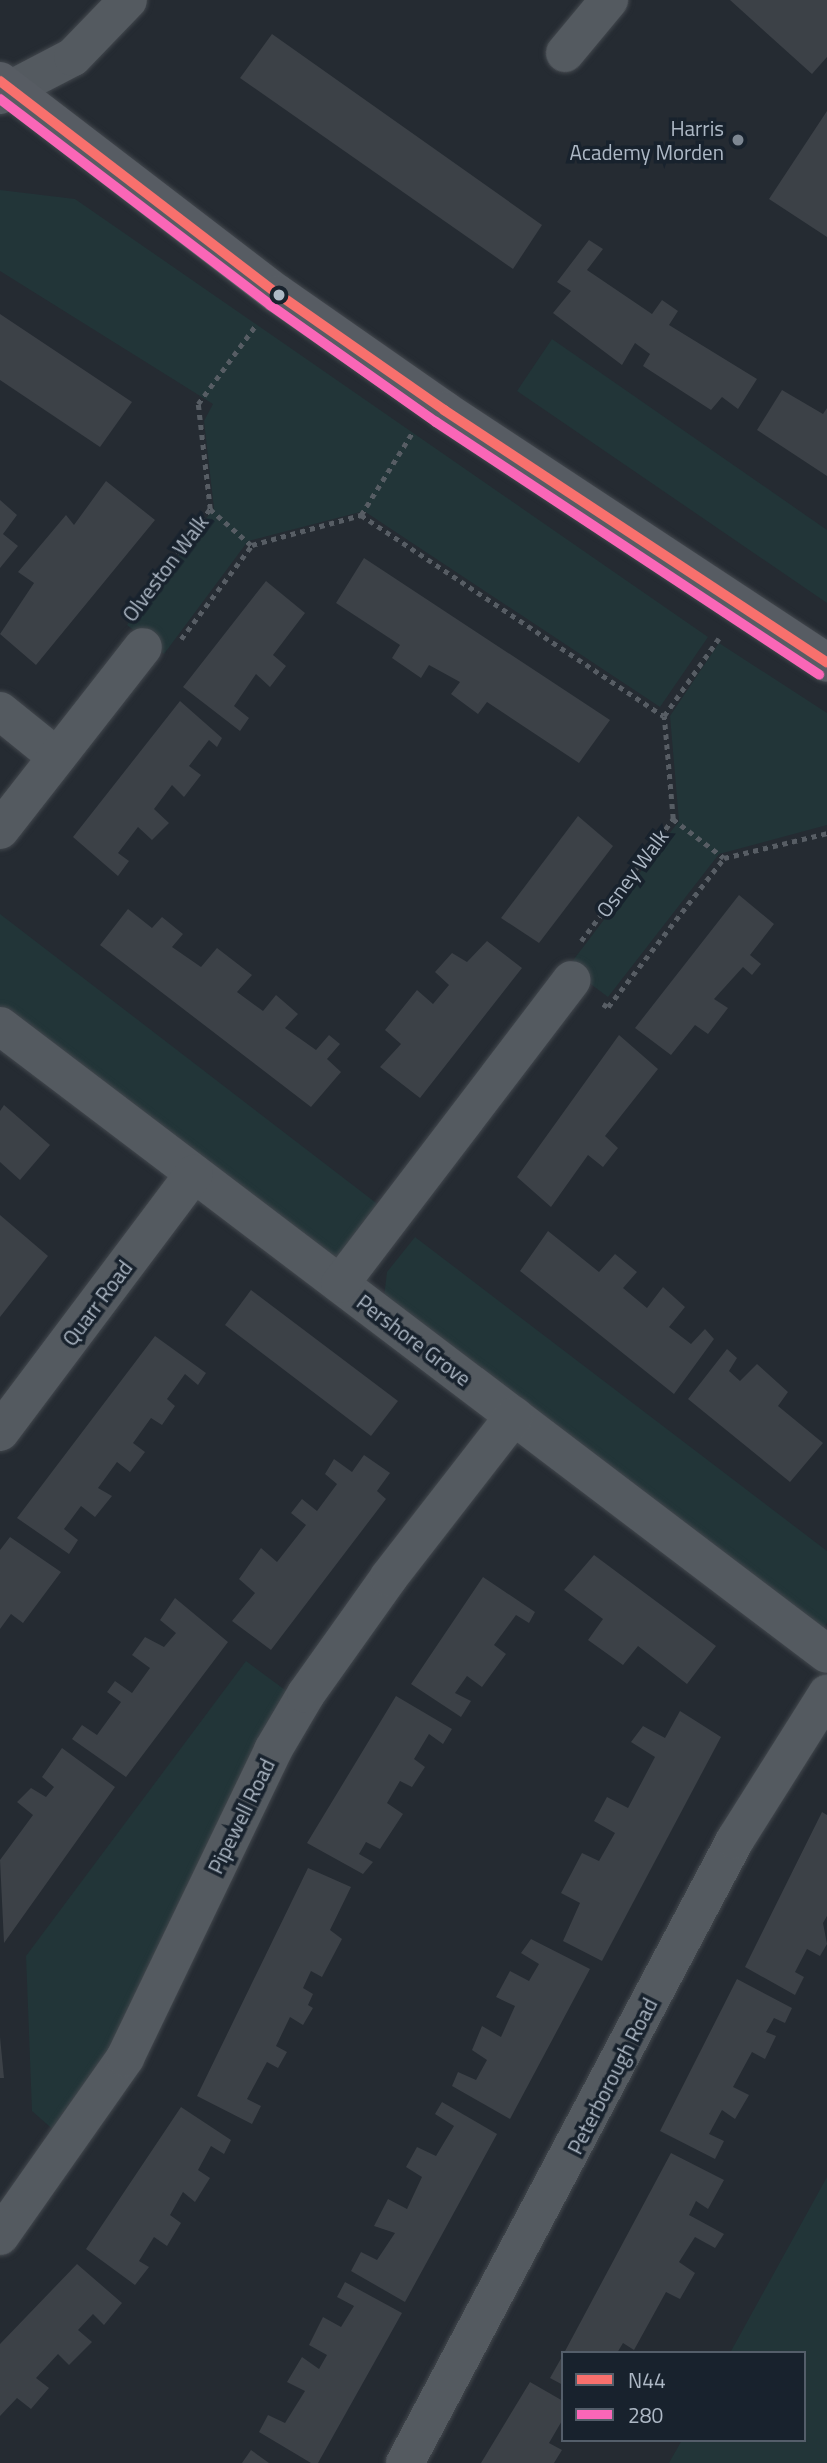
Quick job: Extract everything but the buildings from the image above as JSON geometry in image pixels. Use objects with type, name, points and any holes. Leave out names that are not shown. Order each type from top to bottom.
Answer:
[{"type":"main road","points":[[3,88],[278,294],[432,401],[827,663]]},
{"type":"street","points":[[3,88],[74,57],[128,0]]},
{"type":"street","points":[[565,53],[609,0]]},
{"type":"street","name":"Olveston Walk","points":[[0,830],[143,647]]},
{"type":"street","points":[[0,711],[57,757]]},
{"type":"street","points":[[340,1284],[572,980]]},
{"type":"street","name":"Pershore Grove","points":[[0,1026],[827,1654]]},
{"type":"street","name":"Quarr Road","points":[[0,1432],[194,1174]]},
{"type":"street","name":"Pipewell Road","points":[[0,2235],[125,2058],[273,1750],[306,1694],[389,1577],[514,1416]]},
{"type":"street","name":"Peterborough Road","points":[[405,2463],[463,2361],[735,1840],[827,1695]]},
{"type":"path","name":"Olveston Walk","points":[[251,545],[164,662],[119,629],[210,509],[198,404],[278,294]]},
{"type":"path","points":[[210,509],[251,545],[361,515],[432,401]]},
{"type":"path","points":[[361,515],[664,716],[741,606]]},
{"type":"path","name":"Osney Walk","points":[[572,980],[558,970],[673,819],[664,716]]},
{"type":"path","points":[[673,819],[724,858]]},
{"type":"path","points":[[572,980],[608,1007],[724,858],[827,833]]},
{"type":"green space","points":[[0,190],[75,199],[708,637],[660,707],[364,511],[248,541],[164,654],[127,625],[214,508],[204,421],[213,404],[0,271]]},
{"type":"green space","points":[[552,339],[827,530],[827,603],[517,391]]},
{"type":"green space","points":[[719,643],[827,713],[827,825],[719,854],[608,997],[568,967],[679,821],[670,716]]},
{"type":"green space","points":[[0,914],[384,1209],[338,1267],[0,1007]]},
{"type":"green space","points":[[415,1237],[827,1551],[827,1623],[821,1632],[384,1297],[387,1272]]},
{"type":"green space","points":[[246,1661],[296,1698],[116,2048],[57,2133],[32,2111],[26,1956]]},
{"type":"green space","points":[[827,2177],[827,2463],[669,2463],[681,2442],[806,2442],[806,2351],[731,2351]]},
{"type":"transit line","name":"N44","points":[[0,81],[278,294],[444,410],[827,663]]},
{"type":"transit line","name":"280","points":[[0,99],[270,305],[436,422],[819,675]]},
{"type":"place","name":"Harris Academy Morden","points":[[738,140]]}]
